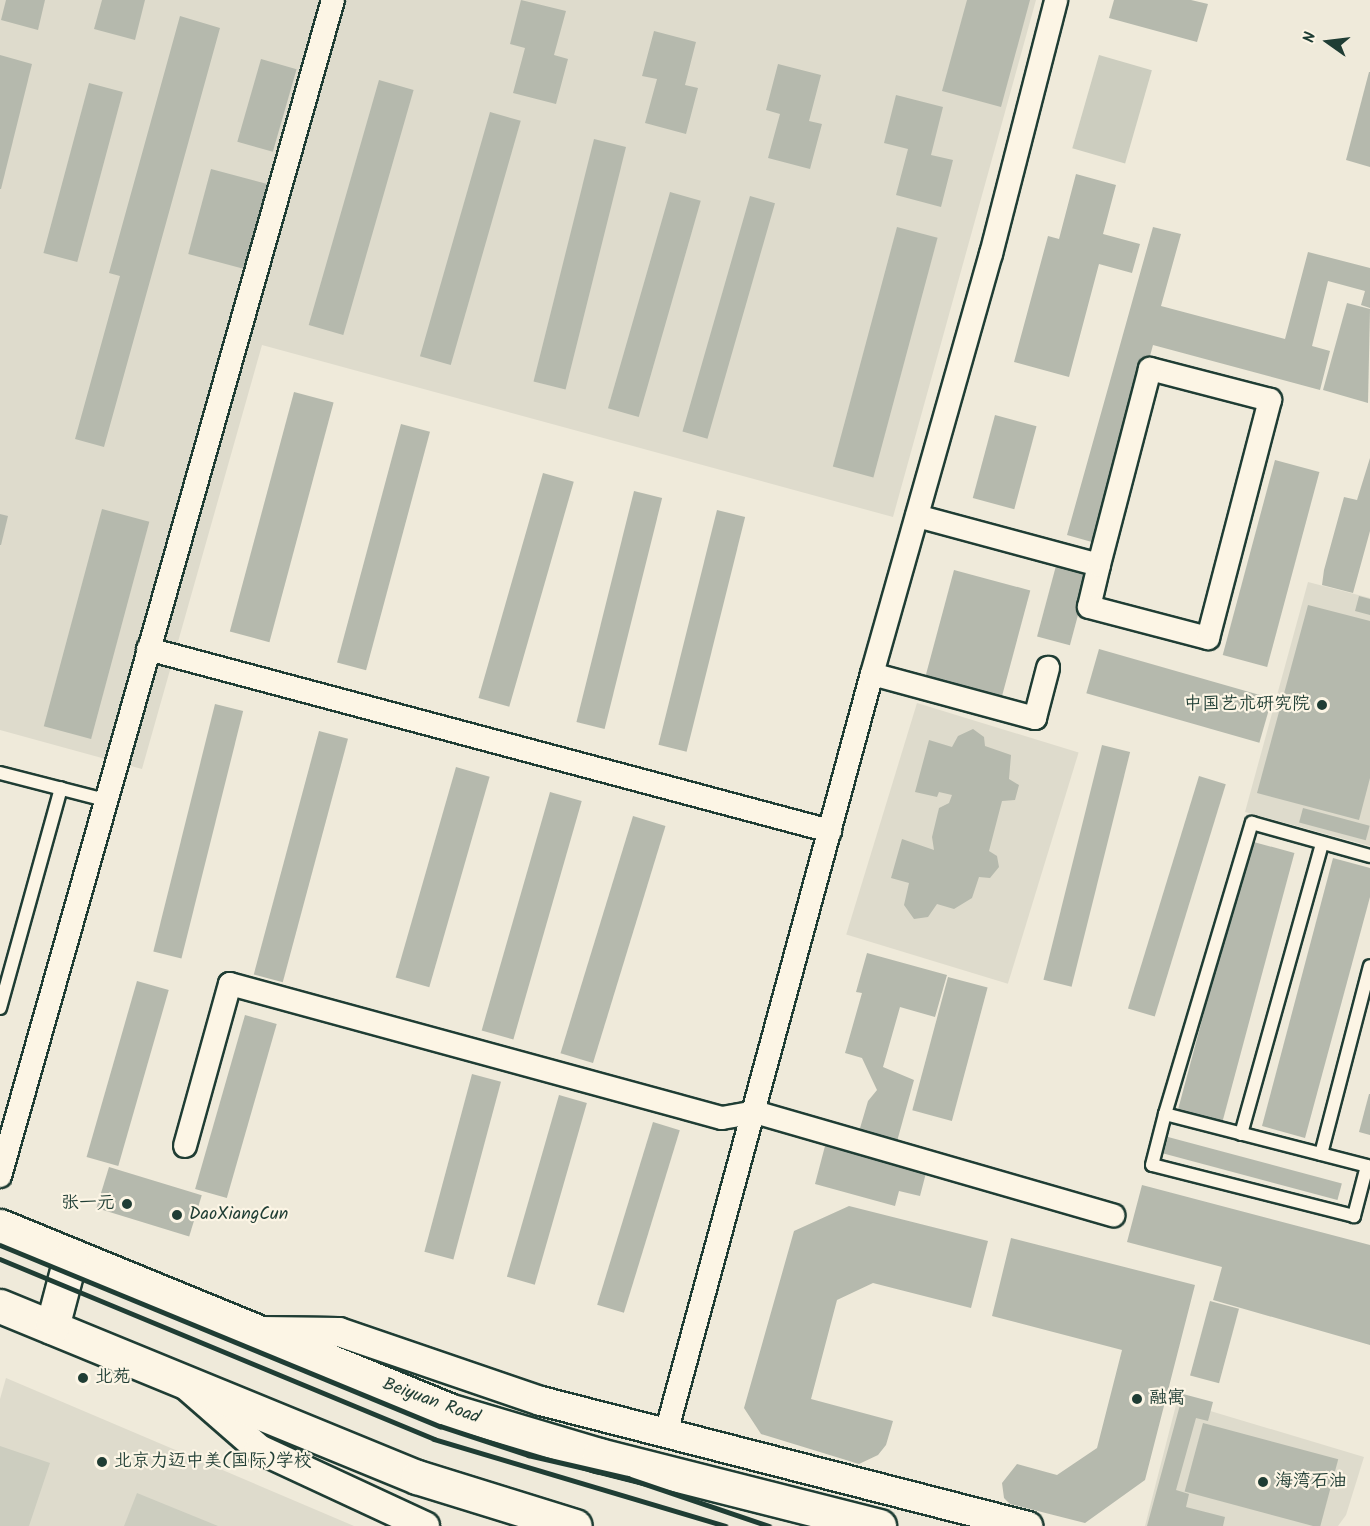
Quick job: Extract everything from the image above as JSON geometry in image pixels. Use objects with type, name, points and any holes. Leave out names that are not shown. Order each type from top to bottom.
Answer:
[{"type":"main road","name":"Beiyuan Road","points":[[0,1226],[448,1410],[599,1455],[879,1526]]},
{"type":"main road","points":[[52,1328],[70,1255]]},
{"type":"main road","points":[[0,1306],[417,1477],[574,1526]]},
{"type":"street","points":[[0,1176],[333,0]]},
{"type":"street","points":[[666,1433],[755,1112],[872,674],[991,254],[1056,0]]},
{"type":"street","points":[[1150,369],[1270,400],[1209,638],[1089,607],[1099,565],[1150,369]]},
{"type":"street","points":[[917,516],[1099,565]]},
{"type":"street","points":[[148,649],[830,831]]},
{"type":"street","points":[[872,674],[1035,718],[1048,668]]},
{"type":"street","points":[[185,1146],[230,984],[722,1118],[755,1112],[1113,1215]]},
{"type":"street","points":[[253,1330],[339,1332],[541,1401],[1028,1526]]},
{"type":"street","points":[[184,1383],[259,1449],[424,1526]]},
{"type":"lane","points":[[0,773],[105,800]]},
{"type":"lane","points":[[0,1008],[61,788]]},
{"type":"lane","points":[[1165,1114],[1367,1166],[1365,1196],[1354,1216],[1152,1165],[1165,1114],[1252,823],[1370,856]]},
{"type":"lane","points":[[1241,1134],[1322,843]]},
{"type":"lane","points":[[1321,1154],[1370,966]]},
{"type":"shaded area","points":[[0,0],[1036,0],[893,517],[262,345],[142,769],[0,730]]},
{"type":"shaded area","points":[[1099,55],[1152,70],[1125,163],[1072,148]]},
{"type":"shaded area","name":"中国艺术研究院","points":[[1308,582],[1370,598],[1370,846],[1245,812]]},
{"type":"shaded area","points":[[917,703],[1079,752],[1008,984],[846,934]]},
{"type":"shaded area","name":"北京力迈中美(国际)学校","points":[[6,1378],[354,1526],[0,1526],[0,1399]]},
{"type":"shaded area","points":[[1177,1401],[1364,1457],[1346,1515],[1338,1526],[1145,1526]]},
{"type":"shaded area","points":[[0,1446],[50,1463],[29,1526],[0,1526]]},
{"type":"shaded area","points":[[137,1493],[218,1526],[124,1526]]},
{"type":"building","points":[[6,0],[45,0],[38,30],[1,20]]},
{"type":"building","points":[[102,0],[145,0],[135,40],[94,29]]},
{"type":"building","points":[[521,0],[566,11],[554,55],[568,59],[556,104],[513,93],[525,48],[510,44]]},
{"type":"building","points":[[967,0],[1030,0],[1001,107],[942,91]]},
{"type":"building","points":[[1114,0],[1191,0],[1208,4],[1197,42],[1109,18]]},
{"type":"building","points":[[180,16],[220,28],[104,447],[75,439],[120,276],[109,273]]},
{"type":"building","points":[[654,31],[696,42],[685,85],[698,88],[686,134],[645,123],[657,79],[642,76]]},
{"type":"building","points":[[0,55],[32,64],[1,189],[0,189]]},
{"type":"building","points":[[261,59],[297,69],[273,152],[237,142]]},
{"type":"building","points":[[778,64],[821,75],[809,121],[822,124],[810,169],[768,158],[780,114],[766,110]]},
{"type":"building","points":[[1370,72],[1370,167],[1346,160]]},
{"type":"building","points":[[379,80],[414,90],[343,335],[309,325]]},
{"type":"building","points":[[89,83],[123,92],[77,262],[43,253]]},
{"type":"building","points":[[896,95],[943,107],[931,155],[953,160],[941,207],[896,195],[908,149],[884,143]]},
{"type":"building","points":[[490,112],[521,121],[451,365],[420,356]]},
{"type":"building","points":[[594,139],[626,147],[566,390],[534,382]]},
{"type":"building","points":[[211,169],[269,185],[246,270],[188,254]]},
{"type":"building","points":[[1076,174],[1116,185],[1103,234],[1140,244],[1132,273],[1099,264],[1069,377],[1014,362],[1048,236],[1059,239]]},
{"type":"building","points":[[670,192],[701,201],[639,417],[608,408]]},
{"type":"building","points":[[750,196],[775,203],[707,439],[682,432]]},
{"type":"building","points":[[897,227],[938,238],[873,477],[833,467]]},
{"type":"building","points":[[1153,227],[1181,234],[1161,306],[1285,339],[1308,252],[1370,268],[1370,308],[1361,305],[1365,291],[1328,281],[1312,346],[1330,351],[1320,390],[1153,345],[1099,544],[1067,535]]},
{"type":"building","points":[[1347,303],[1370,309],[1368,403],[1323,390]]},
{"type":"building","points":[[294,392],[334,403],[269,642],[230,632]]},
{"type":"building","points":[[995,415],[1037,426],[1014,509],[973,498]]},
{"type":"building","points":[[401,424],[430,432],[366,670],[337,663]]},
{"type":"building","points":[[1370,458],[1370,531],[1353,593],[1322,585],[1344,497],[1357,500]]},
{"type":"building","points":[[1275,460],[1319,472],[1267,667],[1223,655]]},
{"type":"building","points":[[543,473],[574,482],[509,707],[479,698]]},
{"type":"building","points":[[634,491],[662,498],[605,729],[576,722]]},
{"type":"building","points":[[102,509],[149,522],[91,739],[44,726]]},
{"type":"building","points":[[717,510],[745,517],[687,752],[658,745]]},
{"type":"building","points":[[0,514],[8,516],[1,545],[0,545]]},
{"type":"building","points":[[1057,562],[1090,571],[1070,645],[1037,636]]},
{"type":"building","points":[[954,570],[1030,590],[1002,696],[926,675]]},
{"type":"building","points":[[1359,596],[1370,599],[1370,615],[1355,611]]},
{"type":"building","name":"中国艺术研究院","points":[[1308,605],[1370,621],[1370,778],[1359,820],[1257,793]]},
{"type":"building","points":[[1099,649],[1272,699],[1259,743],[1086,693]]},
{"type":"building","points":[[215,704],[243,711],[181,958],[153,951]]},
{"type":"building","points":[[973,729],[984,737],[985,746],[1011,755],[1009,779],[1019,785],[1015,800],[1002,801],[989,851],[997,856],[999,867],[990,878],[979,877],[972,898],[954,909],[937,904],[928,917],[914,919],[904,905],[909,883],[891,878],[902,839],[934,850],[932,837],[939,808],[949,803],[952,795],[939,792],[937,797],[915,792],[929,740],[952,747],[958,736]]},
{"type":"building","points":[[319,731],[348,739],[283,982],[254,974]]},
{"type":"building","points":[[1102,745],[1130,752],[1072,987],[1043,980]]},
{"type":"building","points":[[456,767],[490,777],[429,987],[396,978]]},
{"type":"building","points":[[1199,776],[1226,784],[1155,1017],[1128,1008]]},
{"type":"building","points":[[550,792],[582,801],[513,1039],[482,1030]]},
{"type":"building","points":[[1303,808],[1370,826],[1366,840],[1299,822]]},
{"type":"building","points":[[633,816],[666,826],[593,1063],[560,1053]]},
{"type":"building","points":[[1250,841],[1294,853],[1222,1121],[1178,1110]]},
{"type":"building","points":[[1333,858],[1370,868],[1370,897],[1305,1138],[1262,1126]]},
{"type":"building","points":[[867,953],[947,975],[935,1017],[900,1007],[883,1067],[914,1080],[896,1145],[858,1135],[868,1101],[877,1090],[862,1058],[845,1053],[862,993],[856,992]]},
{"type":"building","points":[[948,977],[988,988],[952,1121],[912,1110]]},
{"type":"building","points":[[137,981],[169,990],[118,1166],[87,1157]]},
{"type":"building","points":[[245,1015],[277,1024],[227,1198],[195,1189]]},
{"type":"building","points":[[472,1074],[501,1082],[453,1259],[424,1252]]},
{"type":"building","points":[[1370,1094],[1370,1135],[1359,1132]]},
{"type":"building","points":[[559,1095],[587,1103],[535,1285],[507,1277]]},
{"type":"building","points":[[653,1122],[680,1130],[624,1313],[597,1305]]},
{"type":"building","points":[[1168,1137],[1342,1184],[1337,1200],[1164,1153]]},
{"type":"building","points":[[825,1146],[926,1173],[920,1196],[899,1191],[895,1206],[815,1184]]},
{"type":"building","points":[[109,1167],[202,1195],[189,1236],[96,1208]]},
{"type":"building","points":[[1142,1185],[1370,1245],[1370,1345],[1213,1300],[1222,1267],[1127,1242]]},
{"type":"building","points":[[849,1206],[988,1241],[971,1308],[873,1283],[837,1300],[811,1399],[893,1421],[886,1445],[878,1455],[859,1464],[761,1434],[744,1408],[794,1231]]},
{"type":"building","name":"融寓","points":[[1011,1238],[1195,1285],[1145,1480],[1085,1523],[1010,1504],[1004,1498],[1002,1483],[1017,1464],[1057,1475],[1097,1448],[1122,1350],[992,1316]]},
{"type":"building","points":[[1210,1301],[1239,1309],[1219,1383],[1190,1375]]},
{"type":"building","points":[[1183,1394],[1213,1402],[1208,1421],[1196,1418],[1176,1490],[1189,1494],[1186,1507],[1225,1517],[1223,1526],[1147,1526]]},
{"type":"building","points":[[1203,1423],[1338,1459],[1320,1526],[1185,1492]]},
{"type":"railway","points":[[0,1245],[440,1426],[528,1455],[628,1478],[769,1526]]},
{"type":"railway","points":[[0,1259],[434,1439],[725,1526]]},
{"type":"place","name":"中国艺术研究院","points":[[1322,705]]},
{"type":"place","name":"张一元","points":[[127,1204]]},
{"type":"place","name":"DaoXiangCun","points":[[177,1215]]},
{"type":"place","name":"北苑","points":[[83,1378]]},
{"type":"place","name":"融寓","points":[[1137,1399]]},
{"type":"place","name":"北京力迈中美(国际)学校","points":[[102,1462]]},
{"type":"place","name":"海湾石油","points":[[1263,1482]]}]
